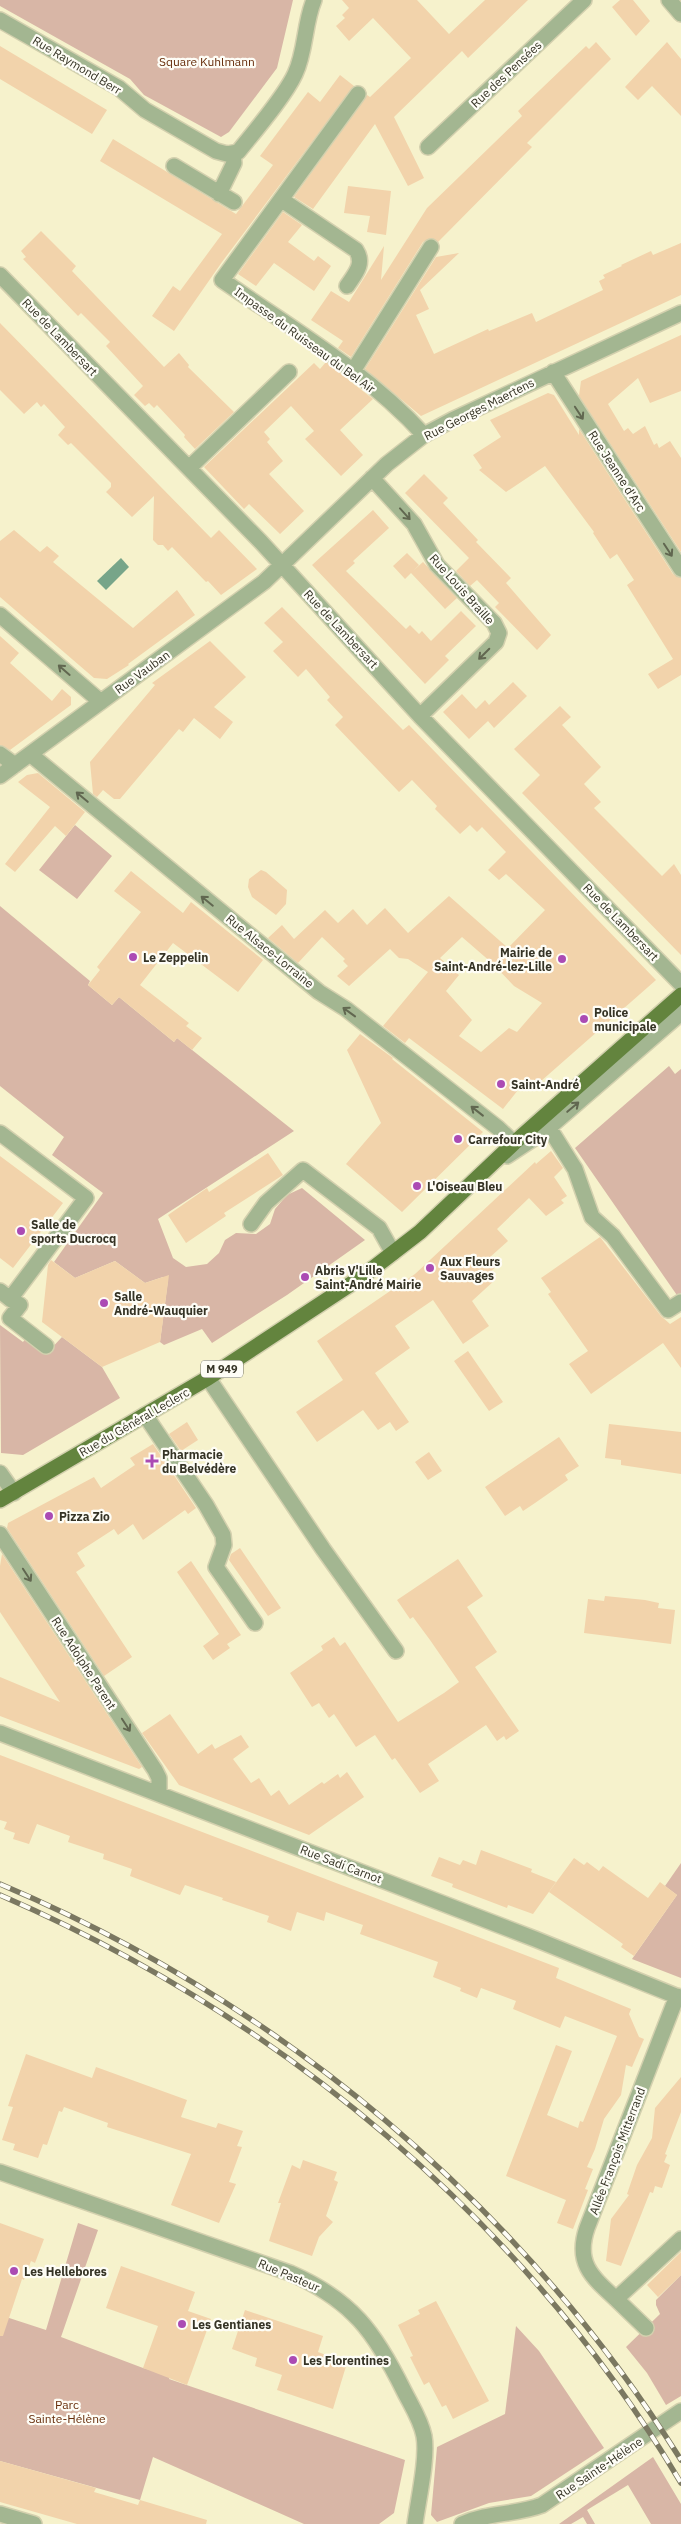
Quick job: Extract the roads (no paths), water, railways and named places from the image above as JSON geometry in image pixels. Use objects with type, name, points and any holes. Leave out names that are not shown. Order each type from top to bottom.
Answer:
[{"type":"main road","name":"Rue du Général Leclerc","points":[[0,1500],[7,1492],[145,1416],[208,1378],[339,1293],[394,1253],[440,1214],[514,1143],[546,1123],[681,995]]},
{"type":"street","points":[[219,194],[234,163],[233,154],[238,152],[291,82],[299,65],[305,29],[314,0]]},
{"type":"street","name":"Rue des Pensées","points":[[428,147],[584,0]]},
{"type":"street","points":[[669,0],[681,14]]},
{"type":"street","name":"Rue Raymond Berr","points":[[0,20],[119,88],[145,110],[216,151],[233,154]]},
{"type":"street","points":[[347,286],[360,266],[360,256],[356,250],[282,200],[358,94]]},
{"type":"street","points":[[174,166],[234,202]]},
{"type":"street","name":"Impasse du Ruisseau du Bel Air","points":[[282,200],[222,280],[354,371],[401,411],[424,435]]},
{"type":"street","points":[[354,371],[431,247]]},
{"type":"street","name":"Rue de Lambersart","points":[[0,275],[189,468],[420,716],[681,984]]},
{"type":"street","name":"Rue Georges Maertens","points":[[282,566],[372,478],[424,435],[553,372],[681,313]]},
{"type":"street","points":[[189,468],[289,372]]},
{"type":"street","name":"Rue Jeanne d'Arc","points":[[553,372],[681,569]]},
{"type":"street","name":"Rue Louis Braille","points":[[372,478],[414,524],[437,564],[494,623],[498,633],[496,642],[420,716]]},
{"type":"street","name":"Rue Vauban","points":[[0,776],[264,582],[282,566]]},
{"type":"street","points":[[0,615],[101,702]]},
{"type":"street","points":[[0,754],[14,765]]},
{"type":"street","name":"Rue Alsace-Lorraine","points":[[30,754],[319,992],[371,1028],[498,1128],[514,1143]]},
{"type":"street","points":[[491,1166],[530,1143],[546,1123],[681,1013]]},
{"type":"street","points":[[546,1123],[576,1169],[592,1217],[613,1236],[668,1310],[681,1302]]},
{"type":"street","points":[[0,1133],[86,1198],[5,1295],[20,1305],[10,1318],[46,1346]]},
{"type":"street","points":[[251,1224],[266,1203],[303,1170],[379,1228],[394,1253]]},
{"type":"street","points":[[208,1378],[323,1549],[396,1651]]},
{"type":"street","points":[[145,1416],[206,1505],[223,1535],[224,1545],[216,1567],[255,1623]]},
{"type":"street","points":[[0,1473],[7,1492]]},
{"type":"street","name":"Rue Adolphe Parent","points":[[0,1534],[155,1770],[159,1778],[159,1794]]},
{"type":"street","name":"Rue Sadi Carnot","points":[[0,1733],[535,1939],[679,1997]]},
{"type":"street","name":"Allée François Mitterrand","points":[[646,2328],[591,2275],[583,2253],[583,2240],[679,1997]]},
{"type":"street","name":"Rue Pasteur","points":[[0,2172],[290,2273],[332,2295],[355,2314],[382,2349],[422,2428],[425,2447],[415,2524]]},
{"type":"street","points":[[616,2300],[681,2239]]},
{"type":"street","name":"Rue Sainte-Hélène","points":[[462,2524],[483,2516],[537,2507],[555,2498],[681,2411]]},
{"type":"street","name":"Rue Sainte-Hélène","points":[[486,2524],[510,2513]]},
{"type":"street","points":[[0,2514],[34,2524]]},
{"type":"railway","points":[[0,1884],[103,1932],[201,1988],[296,2050],[385,2120],[468,2196],[546,2278],[617,2366],[681,2460]]},
{"type":"railway","points":[[0,1895],[103,1944],[202,2001],[297,2065],[387,2136],[471,2213],[548,2297],[618,2387],[681,2483]]},
{"type":"place","name":"Le Zeppelin","points":[[133,957]]},
{"type":"place","name":"Mairie de Saint-André-lez-Lille","points":[[562,959]]},
{"type":"place","name":"Police municipale","points":[[584,1019]]},
{"type":"place","name":"Saint-André","points":[[501,1084]]},
{"type":"place","name":"Carrefour City","points":[[458,1139]]},
{"type":"place","name":"L'Oiseau Bleu","points":[[417,1186]]},
{"type":"place","name":"Salle de sports Ducrocq","points":[[21,1231]]},
{"type":"place","name":"Aux Fleurs Sauvages","points":[[430,1268]]},
{"type":"place","name":"Abris V'Lille Saint-André Mairie","points":[[305,1277]]},
{"type":"place","name":"Salle André-Wauquier","points":[[104,1303]]},
{"type":"place","name":"Pharmacie du Belvédère","points":[[152,1461]]},
{"type":"place","name":"Pizza Zio","points":[[49,1516]]},
{"type":"place","name":"Les Hellebores","points":[[14,2271]]},
{"type":"place","name":"Les Gentianes","points":[[182,2324]]},
{"type":"place","name":"Les Florentines","points":[[293,2360]]},
{"type":"park label","name":"Square Kuhlmann","points":[[207,61]]},
{"type":"park label","name":"Parc Sainte-Hélène","points":[[67,2411]]}]
